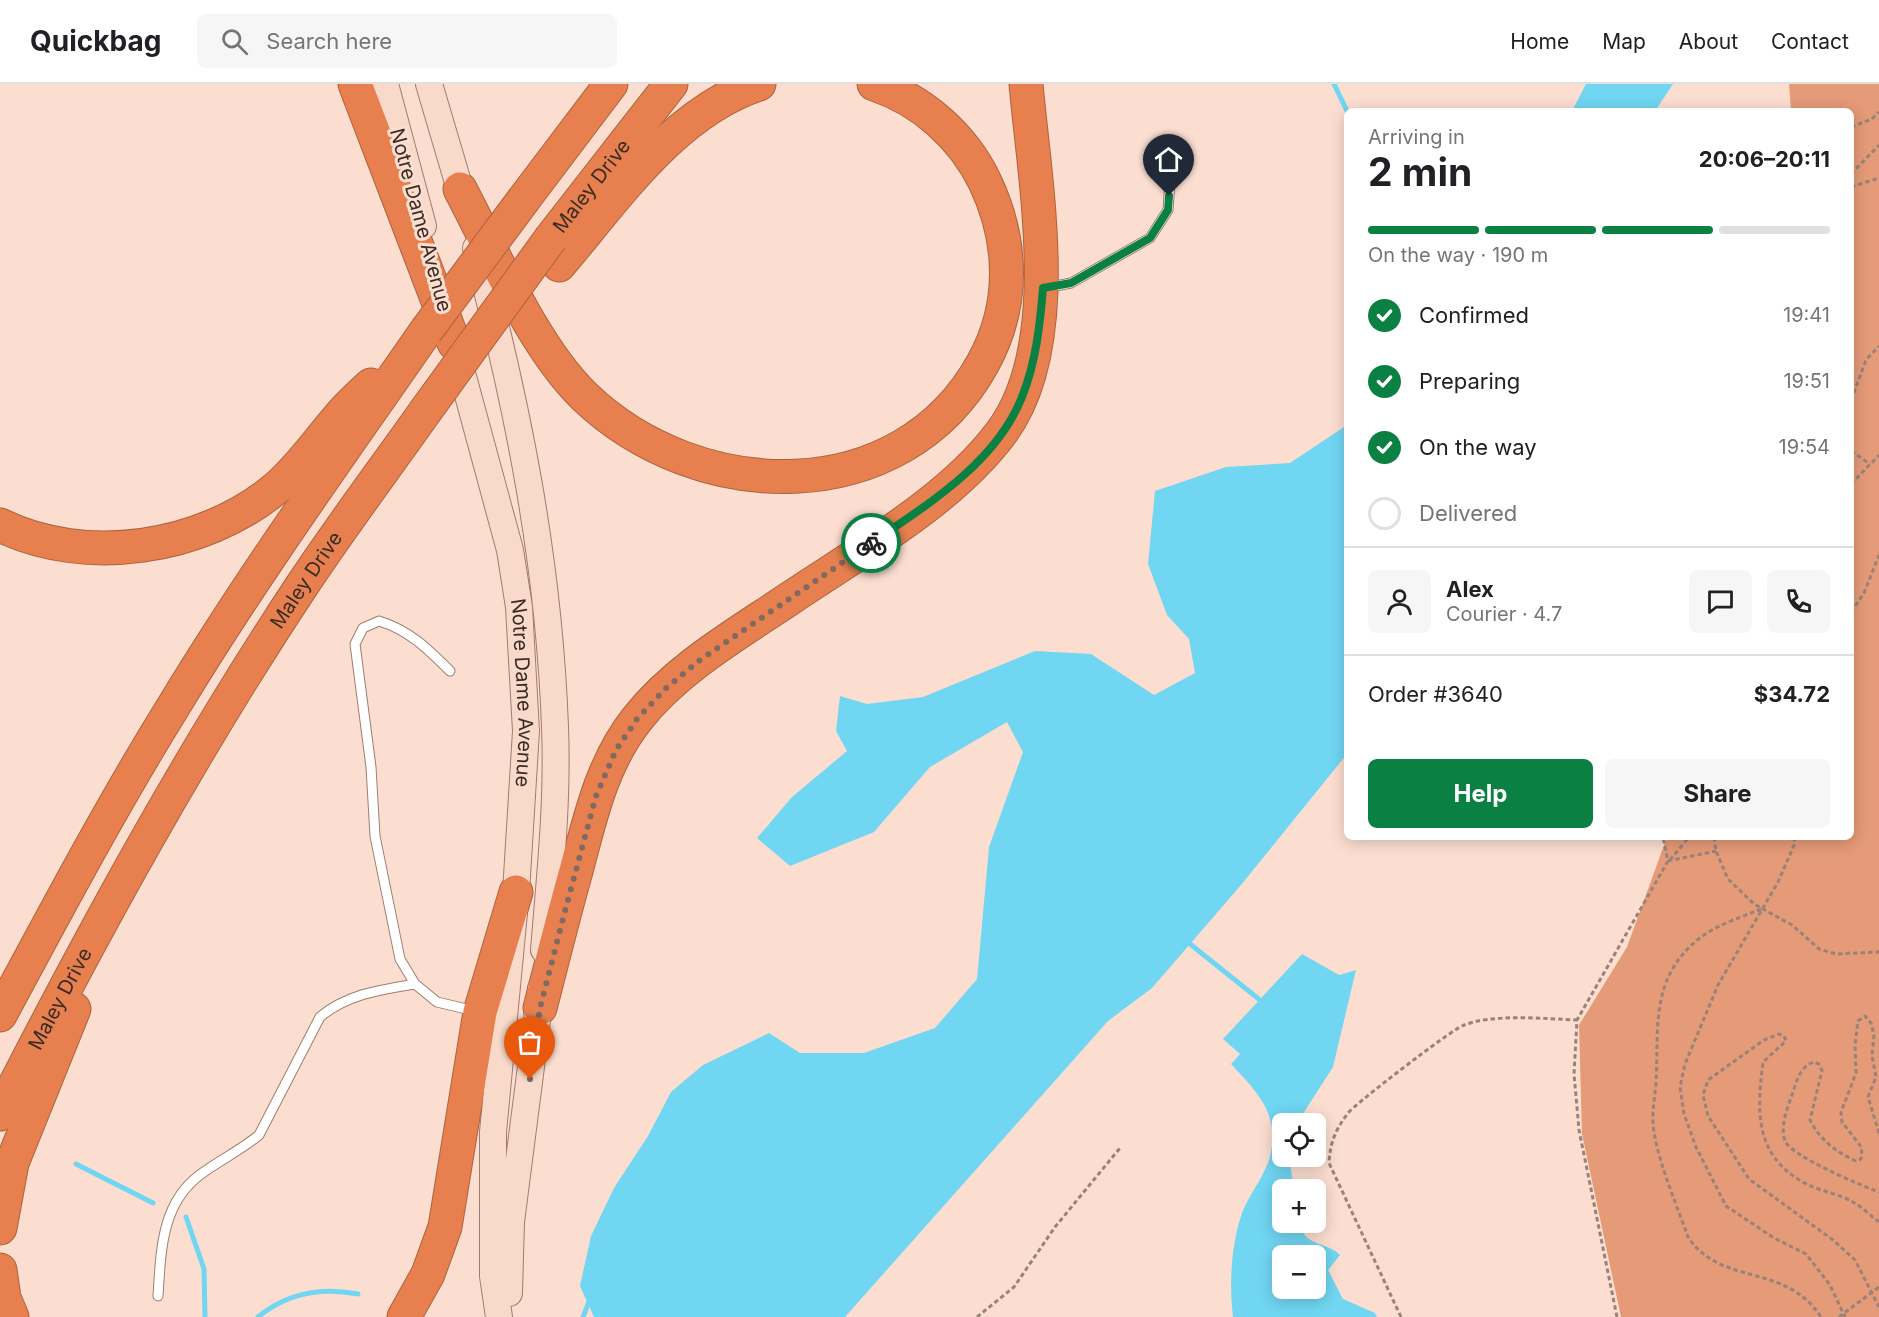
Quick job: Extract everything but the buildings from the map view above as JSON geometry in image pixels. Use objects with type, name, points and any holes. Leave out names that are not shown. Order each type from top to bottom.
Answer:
[{"type":"highway","points":[[0,525],[38,540],[71,546],[108,548],[155,544],[221,522],[252,507],[278,487],[341,414],[451,341],[355,84]]},
{"type":"highway","name":"Maley Drive","points":[[0,1114],[113,896],[301,587],[424,413],[451,341],[524,199],[611,84]]},
{"type":"highway","name":"Maley Drive","points":[[0,1015],[105,819],[173,705],[251,584],[451,341],[555,252],[671,84]]},
{"type":"highway","points":[[555,252],[685,128],[712,106],[742,89],[759,84]]},
{"type":"highway","points":[[460,189],[538,334],[577,388],[607,415],[668,452],[732,474],[770,476],[830,472],[867,463],[901,447],[947,412],[964,394],[989,352],[1003,311],[1008,258],[1002,223],[978,167],[961,142],[928,111],[899,92],[874,84]]},
{"type":"highway","points":[[540,1008],[596,796],[616,750],[637,719],[666,688],[700,660],[922,508],[977,461],[1003,432],[1021,398],[1035,355],[1043,288],[1026,84]]},
{"type":"highway","points":[[404,1317],[428,1274],[445,1227],[480,1012],[516,892]]},
{"type":"highway","points":[[0,1228],[12,1163],[67,1029],[113,896]]},
{"type":"highway","points":[[0,1270],[4,1298],[12,1317]]},
{"type":"main road","name":"Notre Dame Avenue","points":[[385,84],[451,341],[502,516],[519,607],[526,731],[516,892],[494,1132],[493,1276],[499,1317]]},
{"type":"main road","name":"Notre Dame Avenue","points":[[429,84],[489,296],[528,472],[547,600],[555,729],[554,814],[540,1008],[511,1222],[508,1317]]},
{"type":"lane","points":[[1043,288],[1071,283],[1150,238],[1168,210],[1170,182]]},
{"type":"lane","points":[[450,671],[423,643],[397,626],[379,621],[363,628],[356,644],[370,767],[375,836],[400,959],[415,984],[437,1002],[480,1012]]},
{"type":"lane","points":[[158,1296],[162,1243],[173,1206],[183,1191],[201,1174],[242,1149],[259,1135],[320,1017],[336,1003],[370,992],[415,984]]},
{"type":"path","points":[[1854,127],[1872,119],[1879,112]]},
{"type":"path","points":[[1854,171],[1879,145]]},
{"type":"path","points":[[1854,186],[1879,178]]},
{"type":"path","points":[[1854,392],[1866,360],[1879,346]]},
{"type":"path","points":[[1854,453],[1870,464]]},
{"type":"path","points":[[1854,481],[1879,455]]},
{"type":"path","points":[[1854,608],[1864,593],[1879,555]]},
{"type":"path","points":[[1664,840],[1668,861]]},
{"type":"path","points":[[1617,1317],[1579,1130],[1574,1074],[1577,1020],[1668,861],[1686,840]]},
{"type":"path","points":[[1714,840],[1716,851],[1728,879],[1762,908],[1792,925],[1819,949],[1836,954],[1879,952]]},
{"type":"path","points":[[1794,840],[1778,882],[1718,985],[1685,1064],[1680,1087],[1684,1114],[1696,1147],[1726,1206],[1774,1238],[1806,1254],[1830,1285],[1844,1316]]},
{"type":"path","points":[[1668,861],[1716,851]]},
{"type":"path","points":[[1762,908],[1724,924],[1695,941],[1671,970],[1658,1006],[1656,1084],[1652,1115],[1655,1136],[1688,1237],[1696,1249],[1719,1265],[1793,1288],[1811,1303],[1821,1317]]},
{"type":"path","points":[[1879,1133],[1868,1097],[1876,1077],[1872,1056],[1874,1035],[1871,1023],[1865,1016],[1858,1021],[1856,1073],[1841,1112],[1842,1122],[1862,1148],[1861,1160],[1856,1161],[1832,1148],[1817,1133],[1810,1120],[1822,1071],[1819,1064],[1814,1062],[1803,1067],[1798,1077],[1785,1118],[1783,1134],[1786,1144],[1799,1154],[1879,1192]]},
{"type":"path","points":[[1401,1317],[1329,1163],[1334,1134],[1350,1110],[1462,1025],[1489,1020],[1577,1020]]},
{"type":"path","points":[[1879,1222],[1852,1201],[1830,1195],[1800,1181],[1775,1159],[1763,1136],[1758,1116],[1763,1062],[1786,1041],[1784,1036],[1779,1034],[1764,1040],[1708,1080],[1702,1095],[1708,1116],[1749,1179],[1833,1240],[1855,1260],[1879,1307]]},
{"type":"path","points":[[976,1317],[1014,1287],[1054,1227],[1120,1148]]},
{"type":"path","points":[[1839,1317],[1844,1316],[1879,1287]]},
{"type":"shaded area","points":[[1789,84],[1879,84],[1879,1317],[1621,1317],[1582,1134],[1579,1025],[1627,947],[1666,840],[1854,840],[1854,108],[1791,108]]},
{"type":"water","points":[[1586,84],[1673,84],[1657,108],[1574,108]]},
{"type":"water","points":[[1344,427],[1344,758],[1241,885],[1152,988],[1108,1021],[845,1317],[594,1317],[580,1286],[591,1236],[614,1188],[648,1136],[671,1092],[703,1065],[769,1033],[800,1053],[864,1053],[935,1028],[977,979],[989,847],[1023,752],[1007,722],[930,767],[874,832],[790,866],[757,838],[792,797],[847,751],[836,731],[840,696],[867,704],[923,697],[1035,651],[1091,654],[1154,695],[1195,673],[1189,639],[1167,615],[1148,564],[1155,491],[1226,467],[1290,463]]},
{"type":"water","points":[[1302,954],[1339,975],[1356,970],[1333,1067],[1303,1113],[1272,1113],[1272,1131],[1265,1106],[1231,1064],[1240,1054],[1223,1039]]},
{"type":"water","points":[[1272,1144],[1272,1167],[1291,1167],[1292,1179],[1272,1179],[1272,1233],[1304,1233],[1311,1240],[1323,1245],[1272,1245],[1272,1299],[1326,1299],[1326,1246],[1340,1255],[1328,1270],[1343,1299],[1375,1313],[1377,1317],[1233,1317],[1231,1278],[1235,1238],[1242,1213],[1269,1160]]},
{"type":"waterway","points":[[1334,84],[1346,108]]},
{"type":"waterway","points":[[1190,944],[1260,1000]]},
{"type":"waterway","points":[[76,1164],[153,1203]]},
{"type":"waterway","points":[[186,1217],[204,1269],[205,1317]]},
{"type":"waterway","points":[[258,1317],[281,1302],[305,1294],[331,1291],[358,1294]]},
{"type":"waterway","points":[[583,1317],[590,1299]]},
{"type":"way so far","points":[[530,1079],[540,1008],[565,911],[596,796],[616,750],[637,719],[666,688],[700,660],[871,543]]},
{"type":"route","points":[[871,543],[922,508],[954,482],[1003,432],[1021,398],[1035,355],[1043,288],[1071,283],[1150,238],[1160,226],[1168,210],[1169,196]]}]
